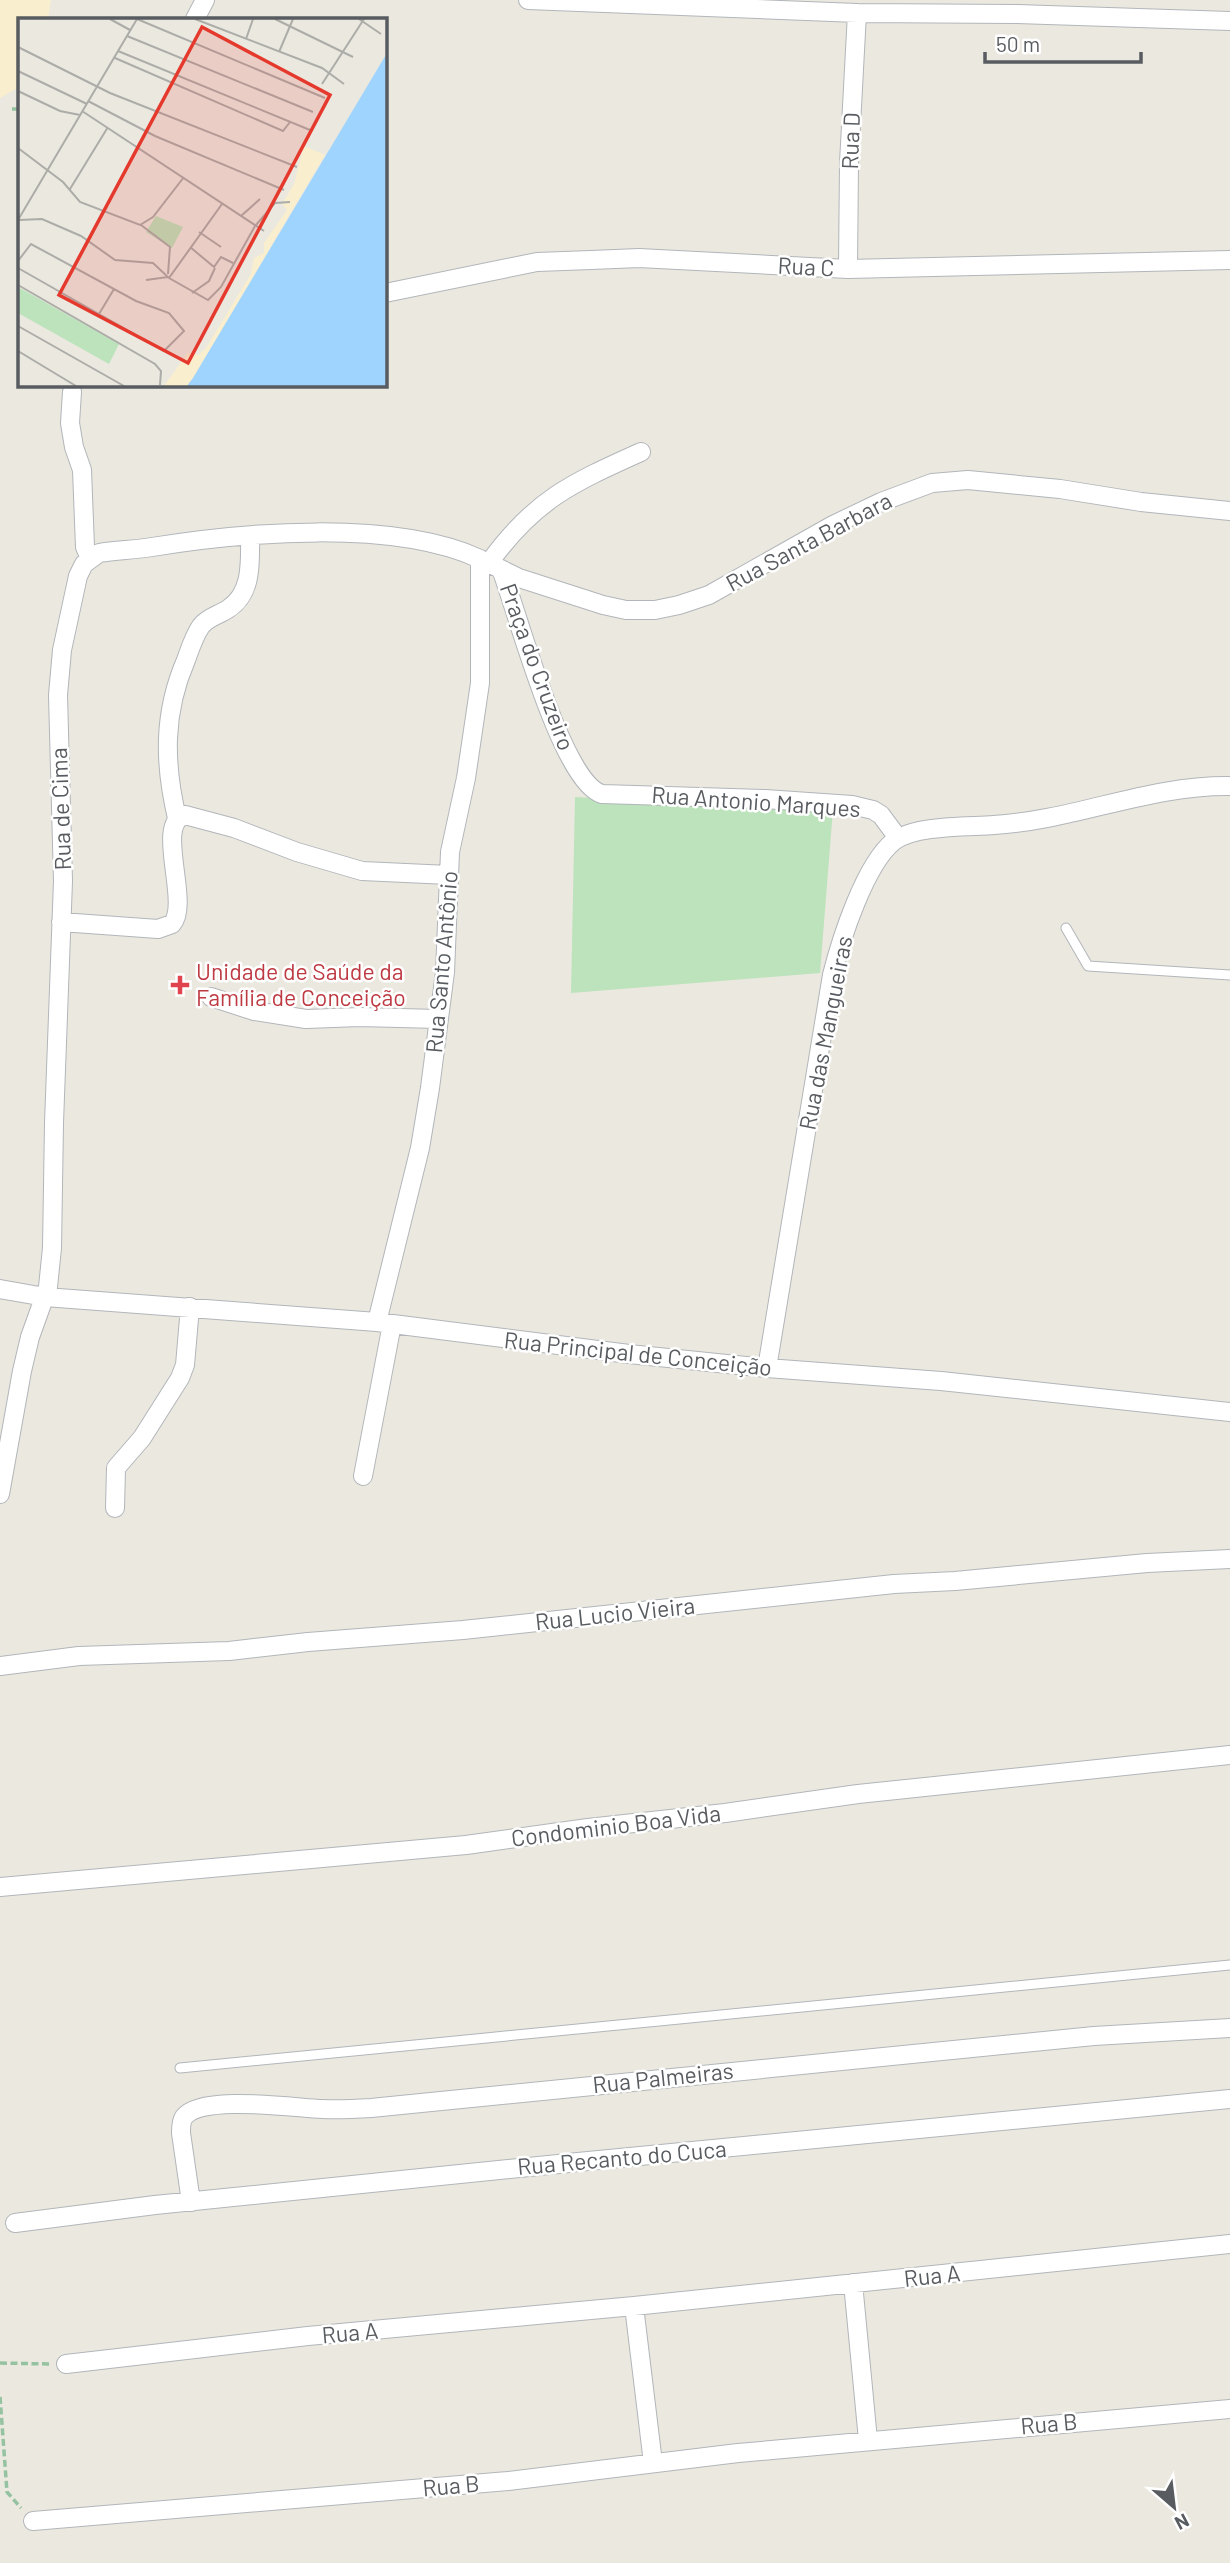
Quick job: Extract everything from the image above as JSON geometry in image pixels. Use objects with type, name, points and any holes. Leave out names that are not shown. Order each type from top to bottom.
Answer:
[{"type":"street","points":[[196,18],[205,0]]},
{"type":"street","points":[[528,0],[857,13],[1017,14],[1230,21]]},
{"type":"street","name":"Rua D","points":[[849,269],[849,163],[857,13]]},
{"type":"street","name":"Rua C","points":[[387,293],[537,262],[639,258],[849,269],[1230,260]]},
{"type":"street","points":[[72,392],[70,423],[82,470],[85,547],[90,558],[108,551],[219,537],[338,533],[391,536],[444,544],[490,564],[506,540],[533,511],[568,486],[641,452]]},
{"type":"street","name":"Rua Santa Barbara","points":[[490,564],[519,578],[626,610],[667,608],[709,595],[785,550],[881,502],[932,483],[968,480],[1230,511]]},
{"type":"street","points":[[61,922],[158,929],[172,924],[178,913],[173,839],[177,818],[166,754],[172,698],[200,627],[236,604],[246,586],[250,572],[250,536]]},
{"type":"street","name":"Rua de Cima","points":[[0,1494],[22,1371],[30,1337],[45,1297],[52,1248],[64,838],[59,686],[62,650],[72,598],[80,570],[90,558]]},
{"type":"street","name":"Rua Santo Antônio","points":[[363,1476],[384,1323],[420,1148],[439,1019],[449,909],[450,852],[466,778],[480,683],[480,598],[490,564]]},
{"type":"street","name":"Praça do Cruzeiro","points":[[490,564],[566,749],[583,780],[593,791],[602,794]]},
{"type":"street","points":[[898,838],[936,829],[1042,821],[1179,788],[1230,786]]},
{"type":"street","name":"Rua Antonio Marques","points":[[602,794],[765,799],[852,805],[873,810],[881,815],[898,838]]},
{"type":"street","points":[[177,818],[191,816],[234,828],[323,861],[362,871],[449,875]]},
{"type":"street","name":"Rua das Mangueiras","points":[[768,1368],[837,957],[856,902],[879,859],[898,838]]},
{"type":"street","points":[[211,997],[254,1011],[306,1019],[439,1019]]},
{"type":"street","name":"Rua Principal de Conceição","points":[[0,1289],[45,1297],[384,1323],[576,1348],[768,1368],[954,1382],[1230,1412]]},
{"type":"street","points":[[115,1508],[114,1478],[118,1463],[142,1438],[180,1378],[185,1365],[190,1307]]},
{"type":"street","name":"Rua Lucio Vieira","points":[[0,1666],[79,1656],[229,1651],[463,1630],[894,1584],[1147,1563],[1230,1559]]},
{"type":"street","name":"Condominio Boa Vida","points":[[0,1887],[467,1845],[588,1828],[725,1814],[858,1794],[1230,1755]]},
{"type":"street","name":"Rua Palmeiras","points":[[191,2202],[182,2124],[190,2112],[211,2105],[264,2105],[335,2110],[371,2108],[1094,2036],[1230,2028]]},
{"type":"street","name":"Rua Recanto do Cuca","points":[[15,2223],[191,2202],[1230,2099]]},
{"type":"street","name":"Rua A","points":[[65,2364],[308,2336],[634,2306],[1230,2244]]},
{"type":"street","points":[[853,2283],[868,2440]]},
{"type":"street","points":[[634,2306],[653,2463]]},
{"type":"street","name":"Rua B","points":[[33,2521],[508,2481],[868,2440],[1230,2409]]},
{"type":"lane","points":[[1066,928],[1088,966],[1230,975]]},
{"type":"lane","points":[[180,2068],[1230,1965]]},
{"type":"path","points":[[12,109],[18,109]]},
{"type":"path","points":[[0,2363],[65,2364]]},
{"type":"path","points":[[0,2397],[7,2492],[33,2521]]},
{"type":"green space","points":[[575,797],[833,809],[820,973],[571,993]]},
{"type":"sand","points":[[0,0],[51,0],[48,18],[18,18],[18,88],[0,98]]},
{"type":"place","name":"Unidade de Saúde da Família de Conceição","points":[[180,985]]}]
